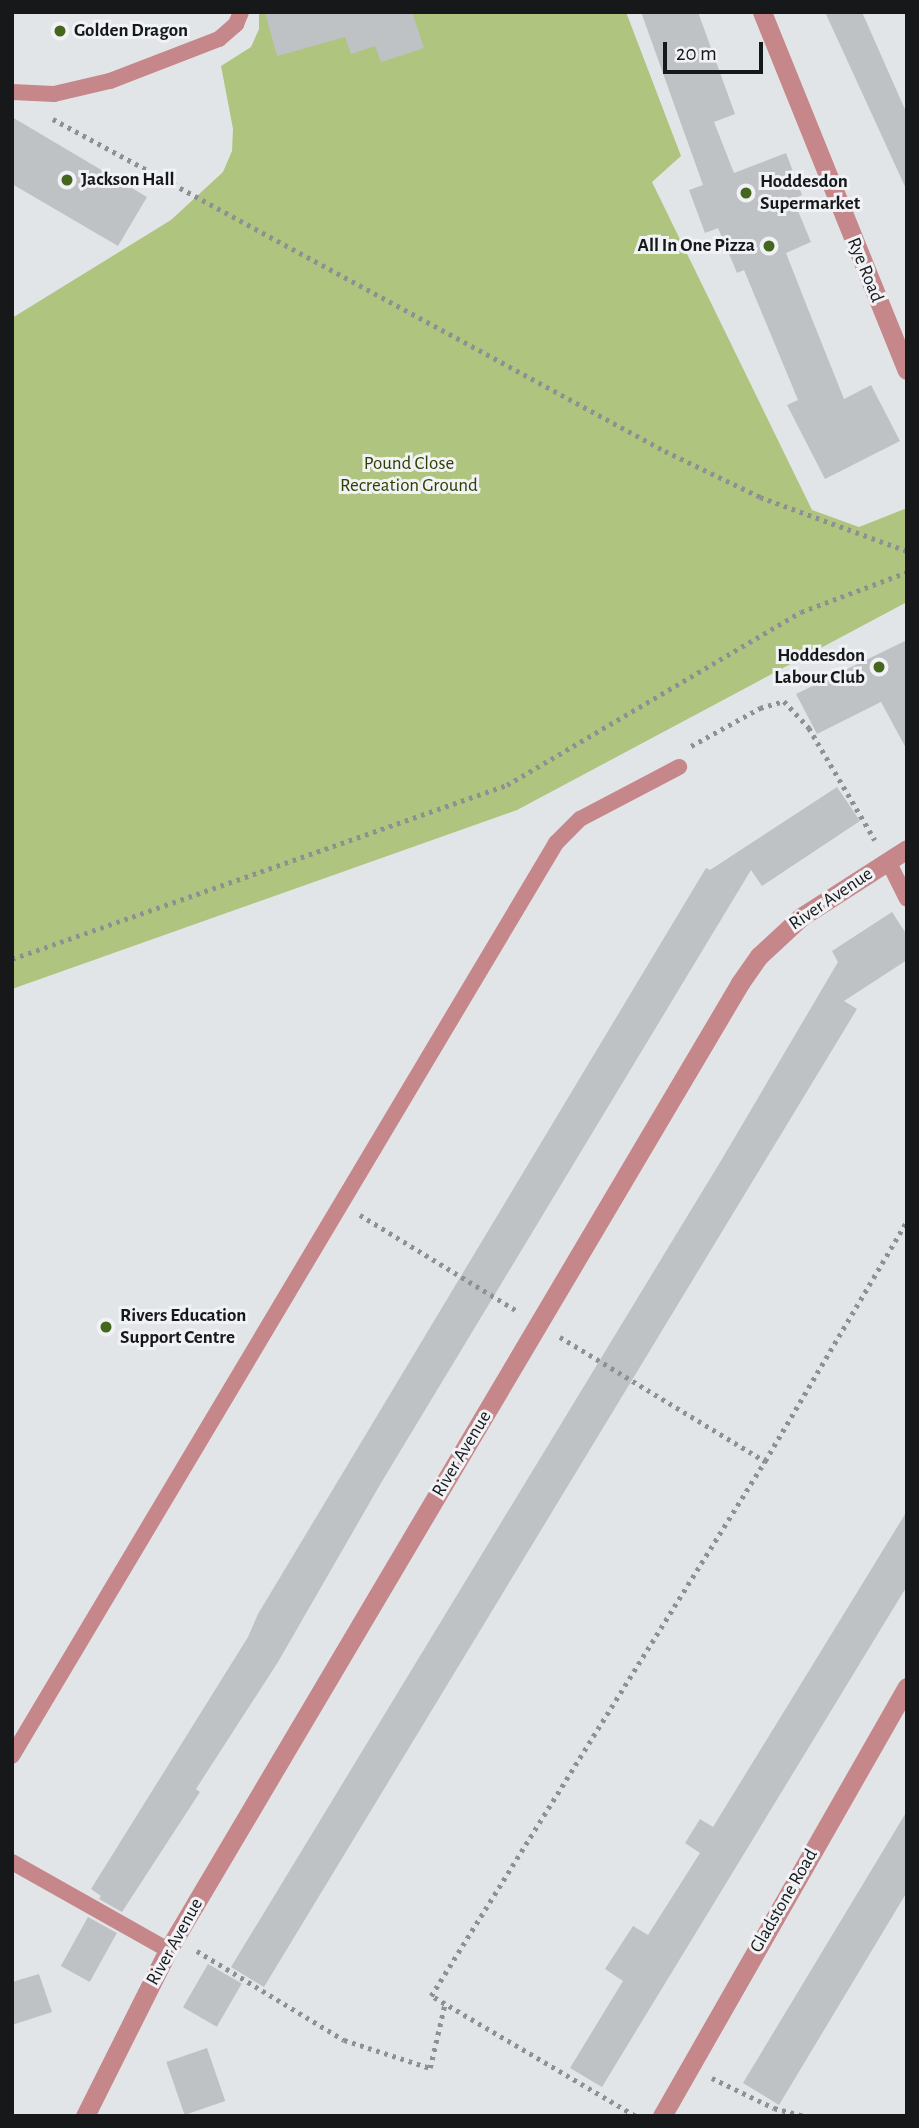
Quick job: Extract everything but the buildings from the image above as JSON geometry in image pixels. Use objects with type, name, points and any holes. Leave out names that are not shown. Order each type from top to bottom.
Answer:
[{"type":"street","name":"Rye Road","points":[[762,12],[907,370]]},
{"type":"street","name":"River Avenue","points":[[85,2116],[171,1944],[740,983],[760,956],[794,923],[907,849]]},
{"type":"street","name":"Gladstone Road","points":[[662,2116],[907,1687]]},
{"type":"lane","points":[[12,92],[54,94],[110,81],[219,38],[236,24],[241,12]]},
{"type":"lane","points":[[12,1756],[556,843],[580,818],[679,767]]},
{"type":"lane","points":[[888,861],[907,899]]},
{"type":"lane","points":[[12,1862],[171,1944]]},
{"type":"path","points":[[46,115],[143,172],[665,451],[760,497],[907,551]]},
{"type":"path","points":[[12,959],[507,785],[801,612],[907,572]]},
{"type":"path","points":[[679,767],[674,755],[760,708],[784,701],[809,727],[888,861]]},
{"type":"path","points":[[635,2116],[431,1996],[765,1461],[907,1222]]},
{"type":"path","points":[[171,1944],[344,2040],[430,2068],[445,2003]]},
{"type":"path","points":[[690,2064],[737,2093],[804,2116]]},
{"type":"green space","name":"Pound Close Recreation Ground","points":[[259,12],[626,12],[681,156],[652,182],[812,510],[859,527],[907,508],[907,602],[517,810],[12,989],[12,318],[171,220],[223,172],[232,151],[233,129],[221,66],[251,47],[259,29]]},
{"type":"place","name":"Golden Dragon","points":[[60,31]]},
{"type":"place","name":"Jackson Hall","points":[[67,180]]},
{"type":"place","name":"Hoddesdon Supermarket","points":[[746,193]]},
{"type":"place","name":"All In One Pizza","points":[[769,246]]},
{"type":"place","name":"Hoddesdon Labour Club","points":[[879,667]]},
{"type":"place","name":"Rivers Education Support Centre","points":[[106,1327]]}]
